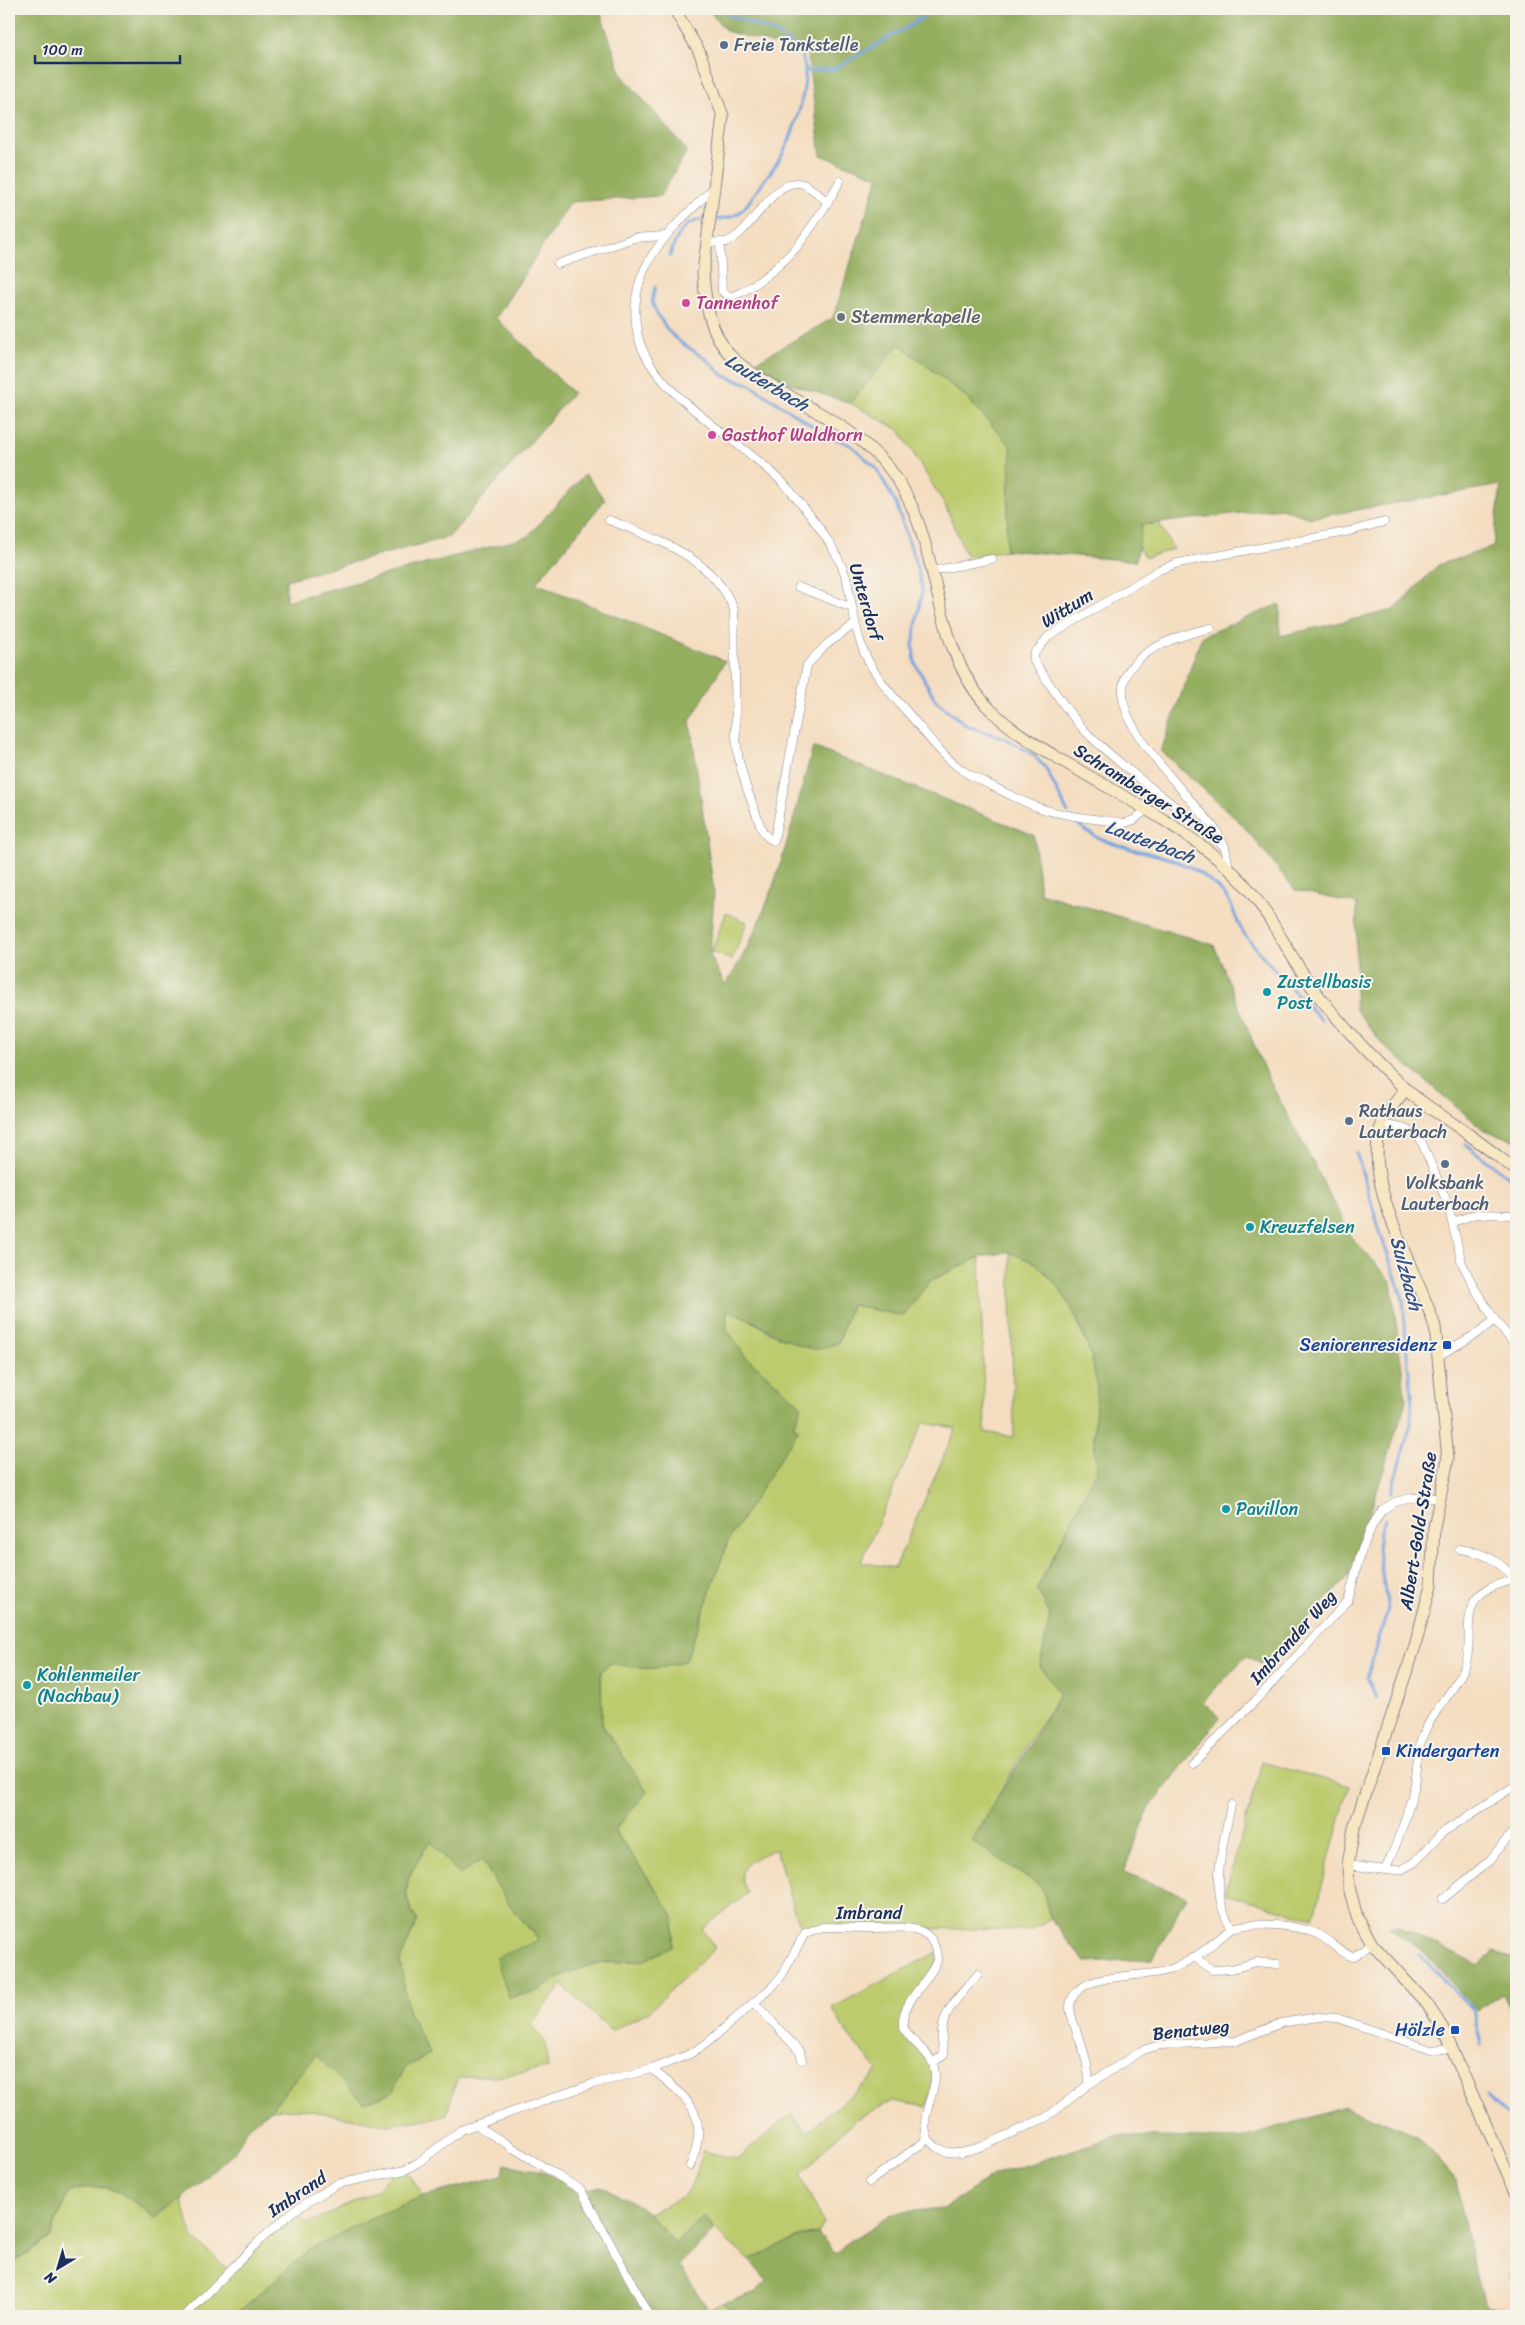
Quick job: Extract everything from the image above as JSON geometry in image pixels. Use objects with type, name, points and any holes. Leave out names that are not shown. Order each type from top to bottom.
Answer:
[{"type":"main road","name":"Schramberger Straße","points":[[674,9],[699,51],[723,116],[703,273],[705,298],[712,325],[729,355],[748,370],[855,435],[872,449],[899,483],[915,511],[952,646],[963,672],[986,704],[1008,725],[1200,844],[1229,868],[1251,893],[1320,998],[1406,1089],[1516,1170]]},
{"type":"main road","name":"Albert-Gold-Straße","points":[[1348,1866],[1354,1828],[1415,1646],[1431,1585],[1434,1527],[1447,1465],[1448,1448],[1435,1327],[1429,1308],[1404,1252],[1384,1195],[1379,1156],[1382,1125],[1393,1105],[1406,1089]]},
{"type":"main road","points":[[1348,1866],[1349,1887],[1357,1917],[1372,1944],[1428,2004],[1442,2027],[1516,2192]]},
{"type":"street","points":[[720,242],[722,291],[729,297],[739,295],[780,266],[796,251],[840,181]]},
{"type":"street","points":[[706,242],[720,242],[740,234],[774,194],[791,184],[803,184],[828,202]]},
{"type":"street","name":"Unterdorf","points":[[715,186],[664,236],[646,264],[634,301],[638,338],[653,369],[676,394],[778,478],[791,492],[839,560],[846,577],[855,624],[866,656],[887,690],[962,770],[1029,804],[1061,813],[1124,823],[1134,820],[1146,810]]},
{"type":"street","points":[[558,264],[634,238],[664,236]]},
{"type":"street","points":[[609,520],[663,542],[690,558],[716,579],[730,597],[734,610],[736,738],[739,761],[762,830],[767,837],[774,841],[808,665],[827,644],[855,624]]},
{"type":"street","name":"Wittum","points":[[1225,847],[1190,816],[1130,772],[1088,733],[1034,661],[1034,654],[1048,636],[1159,570],[1178,563],[1346,532],[1384,522]]},
{"type":"street","points":[[932,571],[992,559]]},
{"type":"street","points":[[798,588],[852,608]]},
{"type":"street","points":[[1211,628],[1161,644],[1145,653],[1127,670],[1123,680],[1121,695],[1124,708],[1137,737],[1216,830],[1225,847],[1229,868]]},
{"type":"street","points":[[1382,1125],[1401,1127],[1420,1138],[1447,1202],[1462,1263],[1475,1289],[1495,1320],[1516,1346]]},
{"type":"street","points":[[1453,1222],[1476,1214],[1516,1215]]},
{"type":"street","points":[[1438,1356],[1473,1336],[1495,1320]]},
{"type":"street","name":"Imbrander Weg","points":[[1192,1763],[1255,1701],[1348,1601],[1361,1552],[1372,1526],[1382,1510],[1395,1502],[1411,1498],[1440,1498]]},
{"type":"street","points":[[1385,1870],[1406,1820],[1416,1780],[1419,1747],[1424,1733],[1464,1668],[1469,1654],[1469,1616],[1474,1601],[1484,1591],[1516,1579],[1490,1556],[1481,1552],[1459,1549]]},
{"type":"street","points":[[1348,1866],[1402,1870],[1415,1862],[1442,1833],[1516,1785]]},
{"type":"street","points":[[1231,1805],[1219,1881],[1221,1908],[1224,1918],[1232,1928]]},
{"type":"street","points":[[1443,1899],[1489,1861],[1516,1828]]},
{"type":"street","points":[[1089,2084],[1089,2069],[1070,2008],[1074,1995],[1084,1985],[1104,1979],[1166,1971],[1196,1958],[1232,1928],[1246,1924],[1304,1929],[1319,1934],[1341,1953],[1353,1957],[1372,1944]]},
{"type":"street","name":"Imbrand","points":[[184,2316],[258,2242],[292,2212],[337,2184],[405,2170],[419,2162],[461,2130],[592,2084],[652,2069],[690,2054],[707,2043],[755,2003],[782,1975],[805,1933],[810,1930],[822,1927],[913,1928],[928,1935],[937,1952],[937,1961],[906,2010],[903,2022],[906,2030],[933,2063]]},
{"type":"street","points":[[1196,1958],[1212,1970],[1232,1969],[1256,1962],[1277,1964]]},
{"type":"street","points":[[868,2182],[928,2139],[924,2120],[935,2081],[933,2063],[944,2054],[941,2027],[948,2010],[978,1974]]},
{"type":"street","points":[[755,2003],[800,2052],[802,2060]]},
{"type":"street","name":"Benatweg","points":[[928,2139],[936,2147],[961,2153],[983,2146],[1047,2117],[1089,2084],[1143,2050],[1160,2045],[1236,2041],[1281,2022],[1318,2017],[1337,2018],[1431,2050],[1451,2048]]},
{"type":"street","points":[[652,2069],[677,2089],[696,2116],[700,2128],[699,2145],[690,2166]]},
{"type":"street","points":[[476,2125],[581,2190],[650,2316]]},
{"type":"green space","points":[[9,9],[599,9],[622,75],[687,151],[660,196],[571,202],[496,318],[573,393],[449,537],[286,580],[286,601],[527,537],[585,474],[605,500],[536,583],[725,661],[690,721],[714,892],[710,955],[725,985],[741,958],[768,900],[788,839],[813,747],[1034,835],[1040,893],[1214,945],[1265,1072],[1353,1239],[1391,1282],[1406,1402],[1349,1576],[1263,1665],[1246,1656],[1203,1702],[1220,1717],[1149,1809],[1123,1873],[1187,1897],[1153,1959],[1085,1962],[1050,1918],[1042,1887],[972,1841],[1060,1694],[1040,1666],[1050,1615],[1037,1589],[1097,1470],[1094,1437],[1097,1388],[1092,1358],[1078,1320],[1058,1286],[1036,1263],[1009,1252],[980,1257],[931,1280],[903,1316],[851,1305],[838,1343],[817,1349],[792,1342],[749,1319],[727,1311],[727,1329],[745,1356],[802,1406],[793,1426],[799,1429],[728,1541],[686,1660],[657,1668],[631,1667],[611,1663],[601,1671],[602,1724],[647,1792],[614,1831],[674,1917],[673,1947],[645,1960],[593,1964],[556,1978],[538,1991],[509,1998],[496,1958],[539,1940],[509,1904],[482,1860],[459,1875],[430,1841],[408,1879],[407,1898],[417,1920],[400,1961],[408,2011],[430,2054],[405,2068],[392,2092],[364,2103],[316,2055],[270,2110],[247,2128],[234,2152],[182,2199],[155,2218],[134,2201],[115,2190],[94,2187],[68,2193],[50,2237],[9,2266]]},
{"type":"green space","points":[[708,9],[1516,9],[1516,1141],[1484,1130],[1384,1046],[1355,1009],[1357,904],[1295,890],[1241,823],[1161,751],[1202,636],[1280,604],[1280,636],[1394,610],[1438,565],[1493,547],[1501,485],[1310,518],[1281,508],[1142,525],[1136,561],[1006,550],[1011,446],[965,396],[899,344],[850,403],[797,386],[754,363],[833,318],[878,177],[821,155],[807,53],[726,31]]},
{"type":"green space","points":[[899,344],[965,396],[1011,446],[1006,550],[967,557],[945,505],[899,430],[850,403]]},
{"type":"green space","points":[[1159,523],[1173,549],[1145,558],[1138,546],[1141,525]]},
{"type":"green space","points":[[726,913],[747,922],[732,960],[711,952]]},
{"type":"green space","points":[[1010,1252],[1036,1263],[1058,1286],[1070,1303],[1092,1358],[1097,1388],[1094,1438],[1097,1470],[1037,1588],[1050,1615],[1040,1666],[1060,1694],[1025,1748],[972,1841],[1042,1887],[1050,1918],[1032,1930],[823,1927],[805,1933],[795,1914],[776,1849],[747,1864],[742,1876],[743,1884],[748,1893],[702,1929],[715,1948],[648,2012],[611,2031],[562,1985],[531,2024],[545,2042],[548,2068],[498,2076],[472,2076],[457,2079],[446,2116],[389,2125],[301,2109],[270,2110],[316,2055],[392,2092],[405,2068],[430,2054],[408,2011],[400,1961],[417,1920],[407,1898],[408,1879],[430,1841],[482,1860],[509,1904],[539,1941],[503,1978],[509,1998],[538,1991],[556,1978],[593,1964],[645,1960],[674,1917],[614,1830],[647,1792],[602,1724],[601,1671],[611,1662],[657,1668],[686,1660],[728,1541],[798,1429],[793,1426],[802,1406],[745,1356],[726,1328],[727,1310],[738,1313],[775,1335],[815,1349],[838,1343],[851,1305],[903,1316],[931,1280],[980,1257],[985,1432],[1014,1437]],"holes":[[[923,1423],[956,1428],[895,1568],[861,1562]]]},
{"type":"green space","points":[[1262,1762],[1349,1786],[1313,1918],[1225,1894]]},
{"type":"green space","points":[[1398,1926],[1479,1966],[1493,1951],[1516,1959],[1516,2019],[1503,1995],[1476,2010],[1421,1949],[1387,1927]]},
{"type":"green space","points":[[937,1952],[937,1961],[903,2022],[935,2072],[927,2107],[892,2101],[857,2119],[831,2142],[800,2176],[824,2223],[818,2233],[799,2237],[749,2260],[715,2230],[705,2217],[675,2243],[648,2213],[680,2198],[687,2192],[695,2177],[702,2151],[738,2159],[791,2114],[807,2132],[870,2079],[878,2070],[847,2034],[832,2008]]},
{"type":"green space","points":[[1345,2107],[1418,2136],[1456,2180],[1468,2242],[1485,2305],[1516,2310],[1516,2316],[745,2316],[723,2303],[756,2292],[767,2281],[749,2260],[799,2237],[818,2233],[836,2254],[847,2243],[893,2213],[944,2208],[995,2175],[1117,2136],[1240,2139]]},
{"type":"green space","points":[[505,2164],[541,2171],[581,2190],[601,2186],[630,2200],[648,2213],[675,2243],[705,2216],[715,2230],[679,2265],[708,2309],[704,2316],[234,2316],[310,2249],[366,2220],[424,2196],[501,2176]]},
{"type":"green space","points":[[405,2170],[424,2196],[366,2220],[234,2316],[9,2316],[9,2266],[50,2238],[68,2193],[95,2187],[105,2188],[125,2195],[155,2218],[182,2199],[192,2237],[229,2270],[292,2212],[308,2224],[375,2191],[391,2174]]},
{"type":"green space","points":[[723,2303],[745,2316],[704,2316],[708,2309]]},
{"type":"waterway","name":"Lauterbach","points":[[670,256],[677,238],[685,227],[703,220],[723,219],[733,216],[742,210],[786,148],[801,104],[805,73],[803,60],[798,50],[781,36],[718,9]]},
{"type":"waterway","points":[[806,71],[834,69],[911,25],[934,9]]},
{"type":"waterway","name":"Lauterbach","points":[[655,287],[652,302],[657,314],[669,332],[680,342],[706,359],[724,376],[749,384],[825,434],[852,446],[877,469],[896,504],[915,560],[922,590],[913,646],[915,663],[936,701],[967,726],[1005,738],[1032,754],[1045,767],[1068,813]]},
{"type":"waterway","name":"Lauterbach","points":[[1072,818],[1086,830],[1101,839],[1170,859],[1187,866],[1213,883],[1229,901],[1245,935],[1321,1020]]},
{"type":"waterway","name":"Lauterbach","points":[[1466,1145],[1516,1182]]},
{"type":"waterway","name":"Sulzbach","points":[[1356,1152],[1403,1299],[1412,1393],[1411,1424],[1391,1492]]},
{"type":"waterway","name":"Sulzbach","points":[[1377,1698],[1367,1677],[1388,1609],[1378,1549],[1380,1532],[1385,1519]]},
{"type":"waterway","name":"Sulzbach","points":[[1419,1954],[1473,2010],[1481,2044]]},
{"type":"waterway","name":"Sulzbach","points":[[1487,2097],[1516,2124]]},
{"type":"place","name":"Freie Tankstelle","points":[[724,45]]},
{"type":"place","name":"Tannenhof","points":[[686,303]]},
{"type":"place","name":"Stemmerkapelle","points":[[841,317]]},
{"type":"place","name":"Gasthof Waldhorn","points":[[712,435]]},
{"type":"place","name":"Zustellbasis Post","points":[[1267,992]]},
{"type":"place","name":"Rathaus Lauterbach","points":[[1349,1121]]},
{"type":"place","name":"Volksbank Lauterbach","points":[[1445,1164]]},
{"type":"place","name":"Kreuzfelsen","points":[[1250,1227]]},
{"type":"place","name":"Seniorenresidenz","points":[[1447,1345]]},
{"type":"place","name":"Pavillon","points":[[1226,1509]]},
{"type":"place","name":"Kohlenmeiler (Nachbau)","points":[[27,1685]]},
{"type":"place","name":"Kindergarten","points":[[1386,1751]]},
{"type":"place","name":"Hölzle","points":[[1455,2030]]}]
